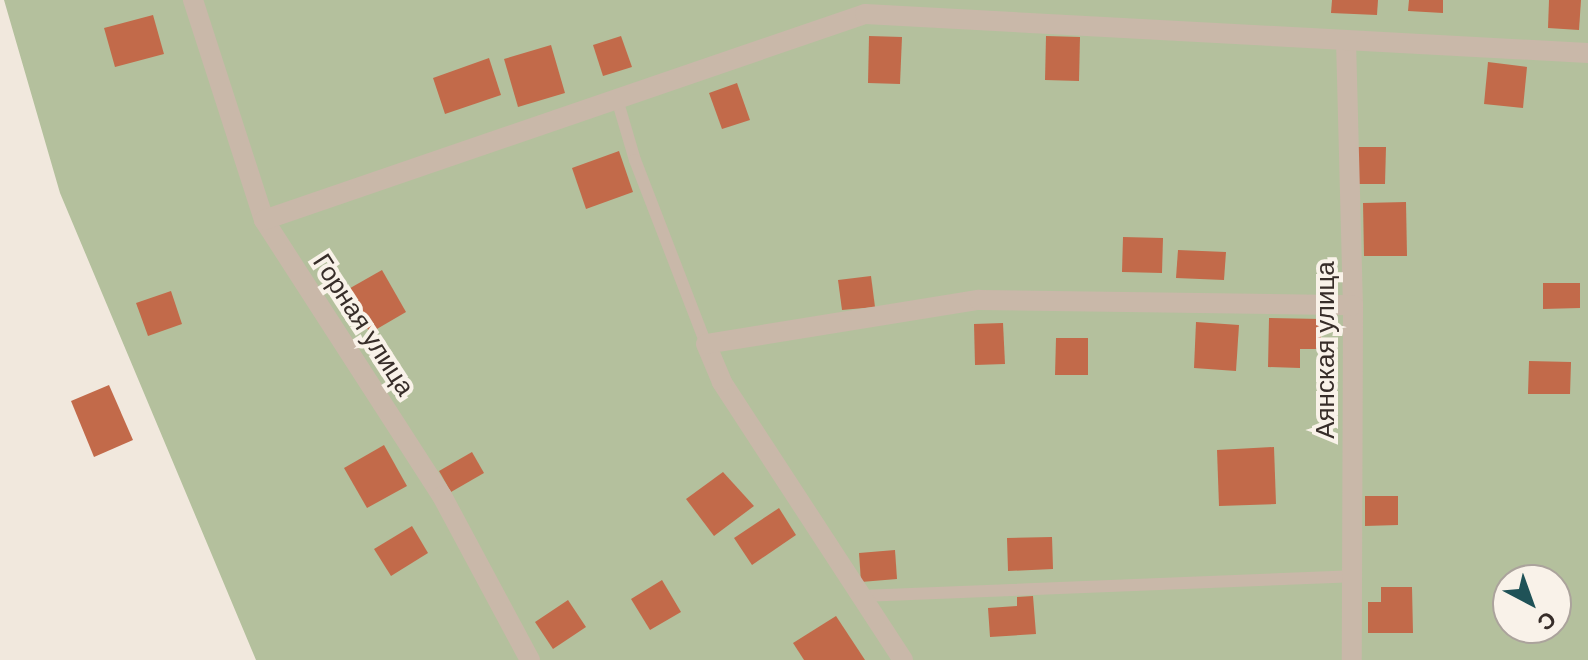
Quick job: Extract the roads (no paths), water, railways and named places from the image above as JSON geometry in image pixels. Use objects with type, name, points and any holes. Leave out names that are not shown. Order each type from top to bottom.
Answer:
[{"type":"street","name":"Горная улица","points":[[193,0],[264,220],[442,496],[530,660]]},
{"type":"street","points":[[264,220],[865,14],[1588,53]]},
{"type":"street","name":"Аянская улица","points":[[1346,40],[1353,305],[1352,660]]},
{"type":"street","points":[[903,660],[722,382],[706,344],[979,300],[1353,305]]},
{"type":"lane","points":[[617,99],[635,160],[706,344]]},
{"type":"lane","points":[[861,596],[1352,576]]}]
